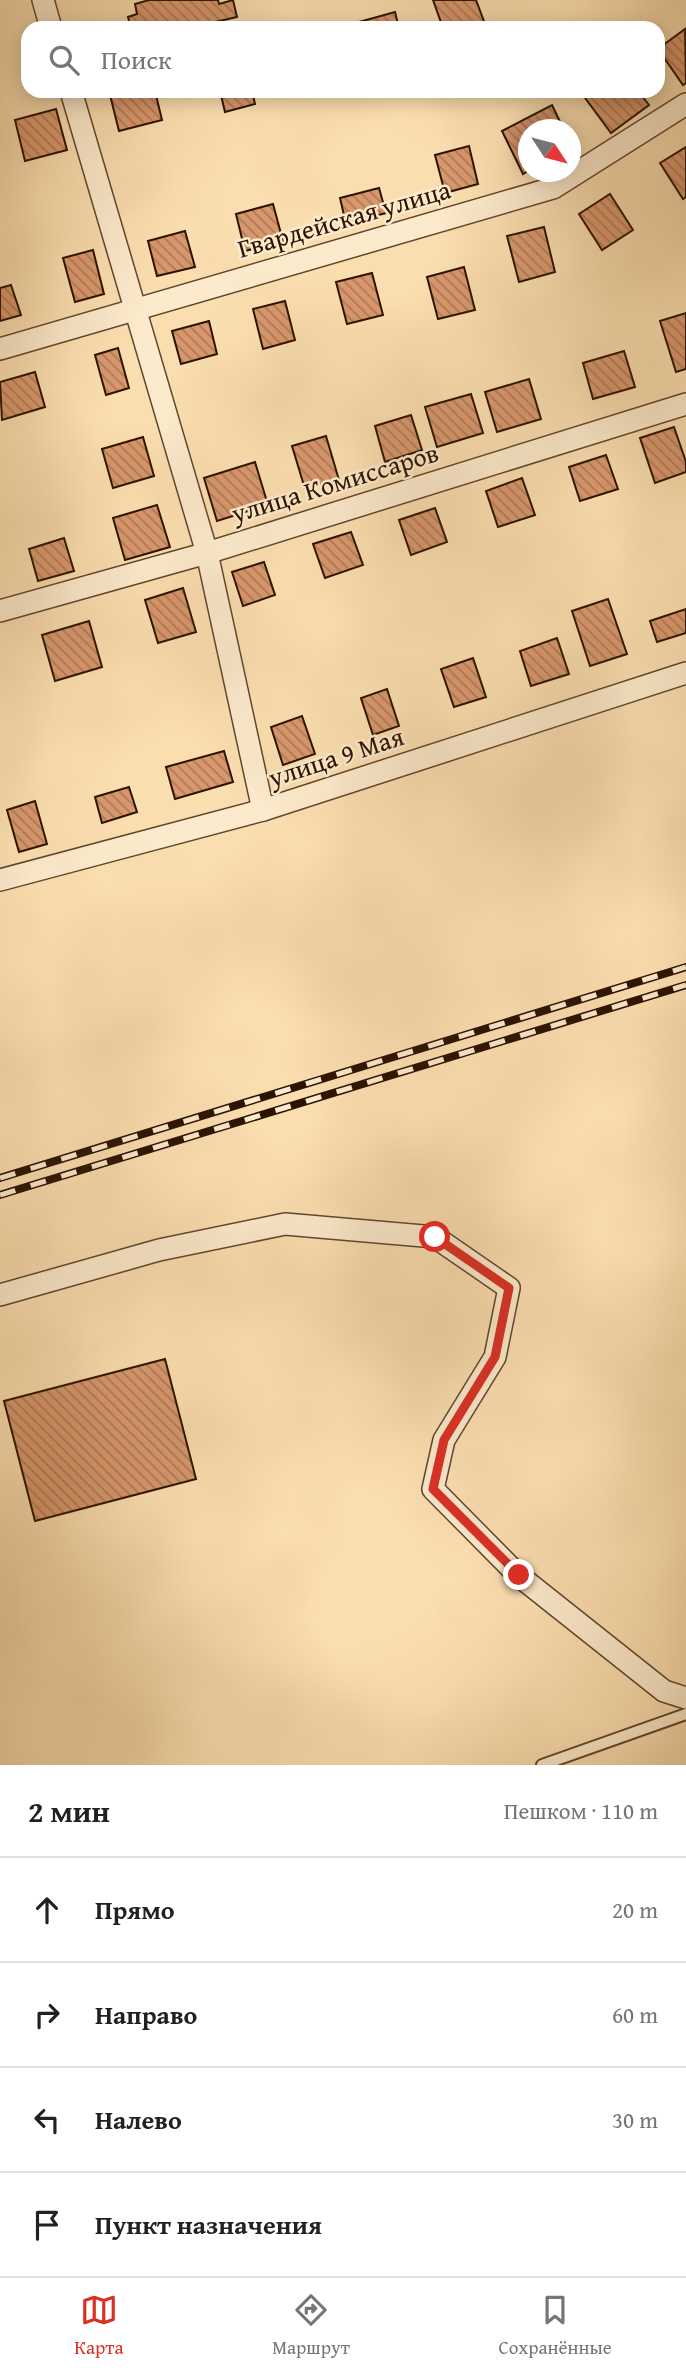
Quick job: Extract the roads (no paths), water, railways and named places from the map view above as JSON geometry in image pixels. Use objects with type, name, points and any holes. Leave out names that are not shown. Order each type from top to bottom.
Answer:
[{"type":"street","points":[[43,0],[49,21]]},
{"type":"street","points":[[73,98],[137,308],[206,553],[263,810]]},
{"type":"street","name":"Гвардейская улица","points":[[0,349],[553,188],[686,104]]},
{"type":"street","name":"улица Комиссаров","points":[[0,611],[206,553],[686,404]]},
{"type":"street","name":"улица 9 Мая","points":[[0,880],[263,810],[686,673]]},
{"type":"street","points":[[0,1295],[159,1250],[285,1224],[435,1237],[509,1288],[495,1357],[444,1440],[433,1489],[519,1575],[664,1691],[686,1698]]},
{"type":"lane","points":[[542,1765],[686,1714]]},
{"type":"railway","points":[[0,1178],[686,967]]},
{"type":"railway","points":[[0,1195],[686,985]]}]
